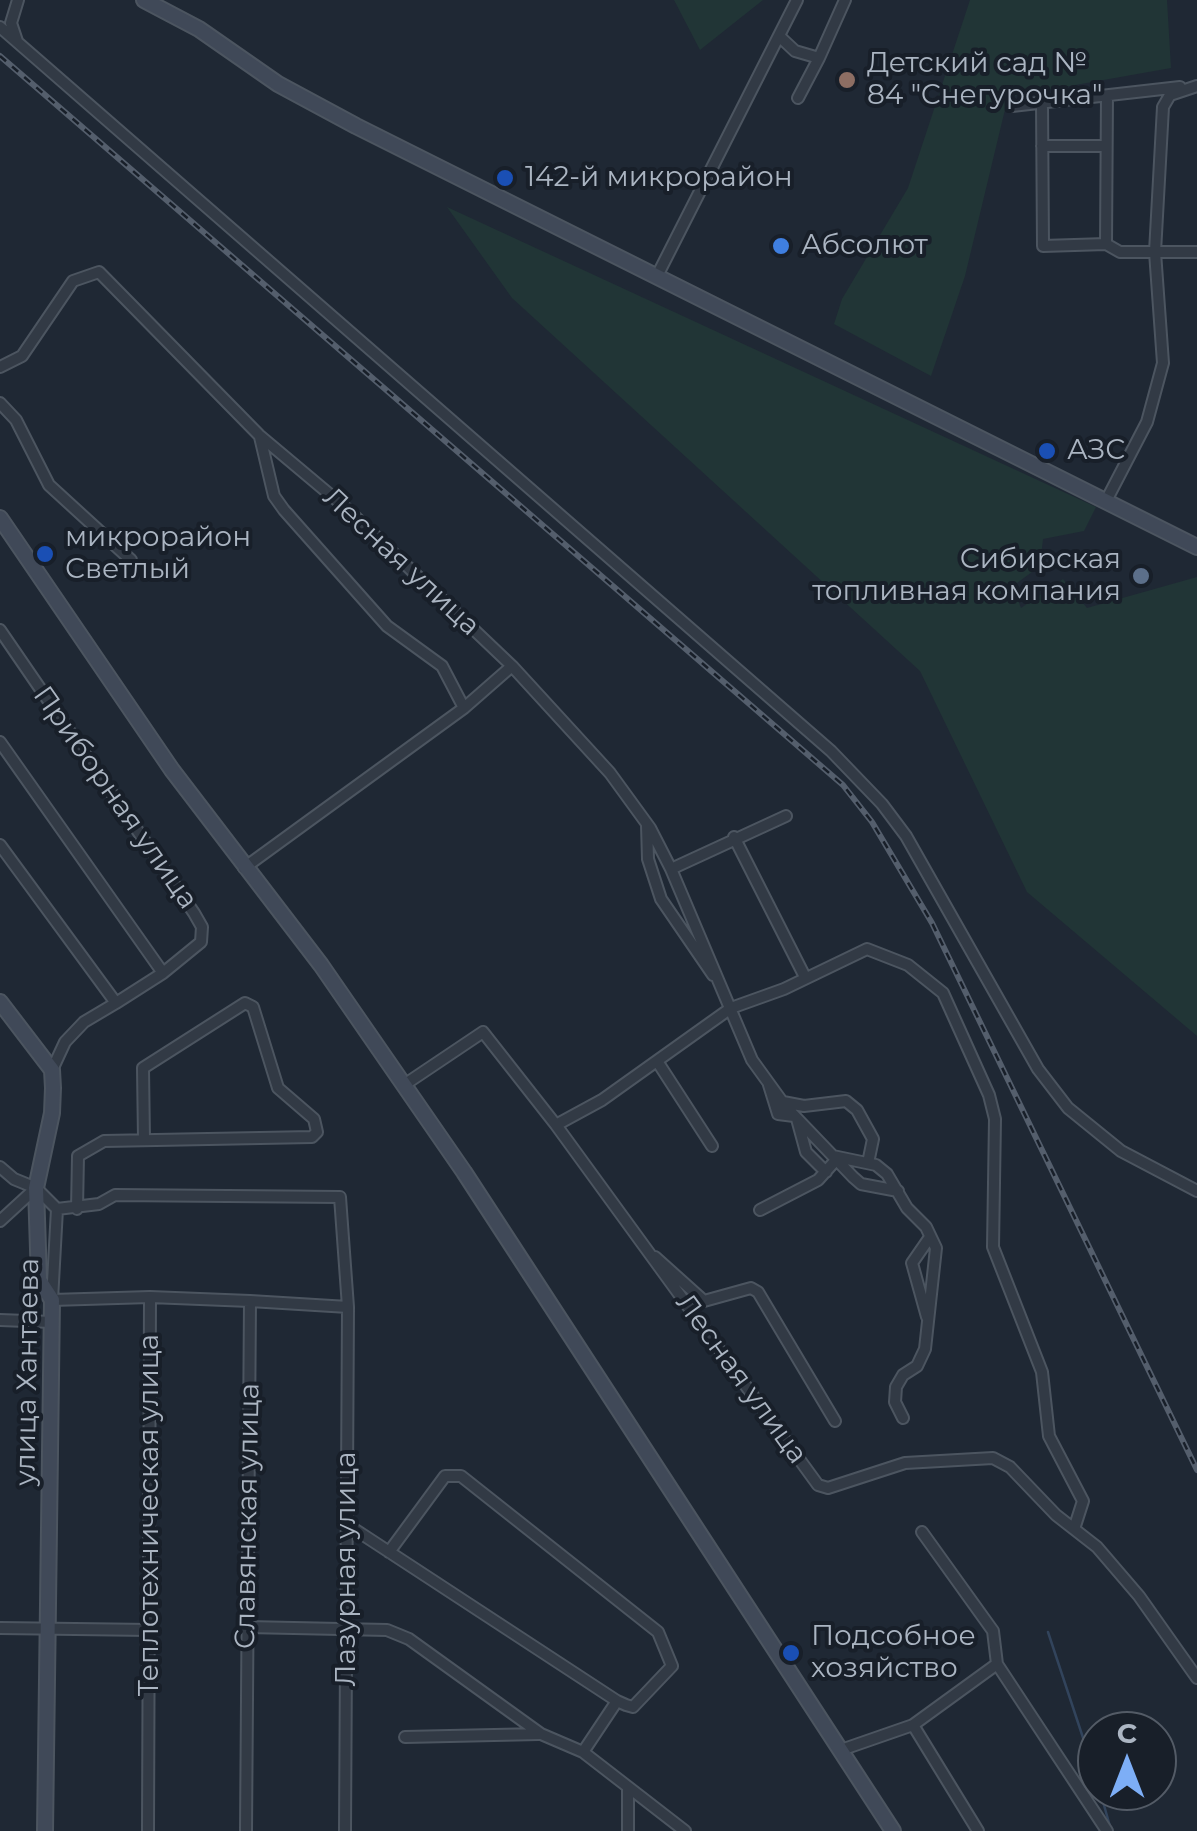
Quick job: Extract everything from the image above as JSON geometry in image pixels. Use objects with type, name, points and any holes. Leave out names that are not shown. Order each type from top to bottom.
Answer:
[{"type":"street","points":[[17,42],[12,24],[18,0]]},
{"type":"street","points":[[144,0],[199,30],[294,92],[1197,548]]},
{"type":"street","points":[[656,276],[797,0]]},
{"type":"street","points":[[798,98],[845,0]]},
{"type":"street","points":[[0,27],[831,751],[882,804],[906,836],[1038,1069],[1068,1108],[1120,1151],[1197,1191]]},
{"type":"street","points":[[779,36],[795,51],[818,58]]},
{"type":"street","points":[[1106,501],[1147,422],[1164,364],[1154,252],[1163,107],[1170,95],[1191,86]]},
{"type":"street","points":[[1012,106],[1191,86]]},
{"type":"street","points":[[1106,244],[1107,96]]},
{"type":"street","points":[[1042,103],[1043,246],[1106,244],[1120,252],[1197,252]]},
{"type":"street","points":[[1042,146],[1106,146]]},
{"type":"street","name":"Лесная улица","points":[[0,367],[22,356],[73,281],[98,272],[259,435],[346,508],[512,666],[610,774],[647,824],[671,868],[752,1060],[795,1117],[861,1184],[898,1191]]},
{"type":"street","points":[[0,402],[16,420],[49,485],[131,560]]},
{"type":"street","points":[[259,435],[274,496],[284,510],[387,626],[442,666],[464,708]]},
{"type":"street","points":[[0,518],[95,661],[244,868],[321,965],[404,1085],[646,1446],[893,1831]]},
{"type":"street","name":"Приборная улица","points":[[0,630],[202,927],[202,942],[164,973]]},
{"type":"street","points":[[244,868],[464,708],[512,666]]},
{"type":"street","points":[[0,742],[164,973],[84,1022],[65,1042],[52,1070],[52,1112],[36,1188],[38,1280],[52,1300]]},
{"type":"street","points":[[671,868],[786,816]]},
{"type":"street","points":[[647,824],[648,859],[661,899],[697,958],[720,983]]},
{"type":"street","points":[[734,837],[805,977]]},
{"type":"street","points":[[0,844],[116,1003]]},
{"type":"street","points":[[556,1125],[578,1116],[730,1008],[867,950],[908,965],[943,993],[989,1095],[995,1119],[993,1247],[998,1270],[1010,1288],[1042,1372],[1049,1436],[1084,1501],[1074,1529]]},
{"type":"street","points":[[0,1002],[52,1070]]},
{"type":"street","points":[[77,1209],[78,1156],[104,1141],[312,1137],[316,1132],[314,1119],[278,1088],[253,1007],[245,1003],[143,1068],[144,1140]]},
{"type":"street","name":"Лесная улица","points":[[404,1085],[482,1032],[556,1125],[818,1485],[828,1488],[905,1463],[994,1458],[1010,1467],[1097,1547],[1197,1678]]},
{"type":"street","points":[[657,1061],[712,1146]]},
{"type":"street","points":[[769,1084],[778,1114],[795,1117],[806,1152],[826,1172]]},
{"type":"street","points":[[782,1102],[804,1106],[846,1101],[857,1110],[873,1139],[868,1163]]},
{"type":"street","points":[[760,1210],[818,1180],[834,1158],[868,1163],[887,1174],[930,1237],[936,1261],[925,1349],[917,1366],[903,1375],[896,1387],[895,1402],[903,1418]]},
{"type":"street","points":[[0,1167],[14,1180],[36,1188],[57,1209]]},
{"type":"street","points":[[0,1221],[36,1188]]},
{"type":"street","name":"Лазурная улица","points":[[57,1209],[77,1209],[115,1196],[340,1196],[348,1307],[345,1831]]},
{"type":"street","name":"улица Хантаева","points":[[46,1831],[52,1300],[57,1209]]},
{"type":"street","points":[[928,1321],[912,1263],[916,1250],[930,1237]]},
{"type":"street","points":[[647,1252],[671,1267],[704,1301],[751,1288],[758,1292],[834,1421]]},
{"type":"street","points":[[150,1298],[348,1307]]},
{"type":"street","name":"Теплотехническая улица","points":[[52,1300],[150,1298],[148,1831]]},
{"type":"street","name":"Славянская улица","points":[[246,1831],[250,1301]]},
{"type":"street","points":[[0,1320],[52,1322]]},
{"type":"street","points":[[348,1525],[389,1552],[617,1701],[634,1706],[672,1666],[658,1632],[461,1476],[444,1476],[389,1552]]},
{"type":"street","points":[[922,1532],[993,1631],[997,1664],[1108,1831]]},
{"type":"street","points":[[247,1627],[387,1630],[409,1638],[541,1734],[583,1752],[685,1831]]},
{"type":"street","points":[[0,1628],[150,1630]]},
{"type":"street","points":[[840,1750],[913,1724],[997,1664]]},
{"type":"street","points":[[583,1752],[617,1701]]},
{"type":"street","points":[[913,1724],[978,1831]]},
{"type":"street","points":[[405,1737],[541,1734]]},
{"type":"street","points":[[628,1790],[628,1831]]},
{"type":"green space","points":[[674,0],[763,0],[700,50]]},
{"type":"green space","points":[[970,0],[1167,0],[1171,68],[1008,97],[965,276],[931,376],[834,324],[842,299],[908,188]]},
{"type":"green space","points":[[447,207],[1096,507],[1084,531],[1043,539],[1040,566],[1013,586],[1021,608],[1063,579],[1087,608],[1197,577],[1197,1036],[1027,892],[920,671],[512,298]]},
{"type":"waterway","points":[[1048,1632],[1077,1720]]},
{"type":"waterway","points":[[1106,1811],[1111,1830]]},
{"type":"railway","points":[[0,56],[843,785],[872,822],[932,923],[1197,1470]]},
{"type":"place","name":"Детский сад № 84 \"Снегурочка\"","points":[[847,80]]},
{"type":"place","name":"142-й микрорайон","points":[[505,178]]},
{"type":"place","name":"Абсолют","points":[[781,246]]},
{"type":"place","name":"АЗС","points":[[1047,451]]},
{"type":"place","name":"микрорайон Светлый","points":[[45,554]]},
{"type":"place","name":"Сибирская топливная компания","points":[[1141,576]]},
{"type":"place","name":"Подсобное хозяйство","points":[[791,1653]]}]
